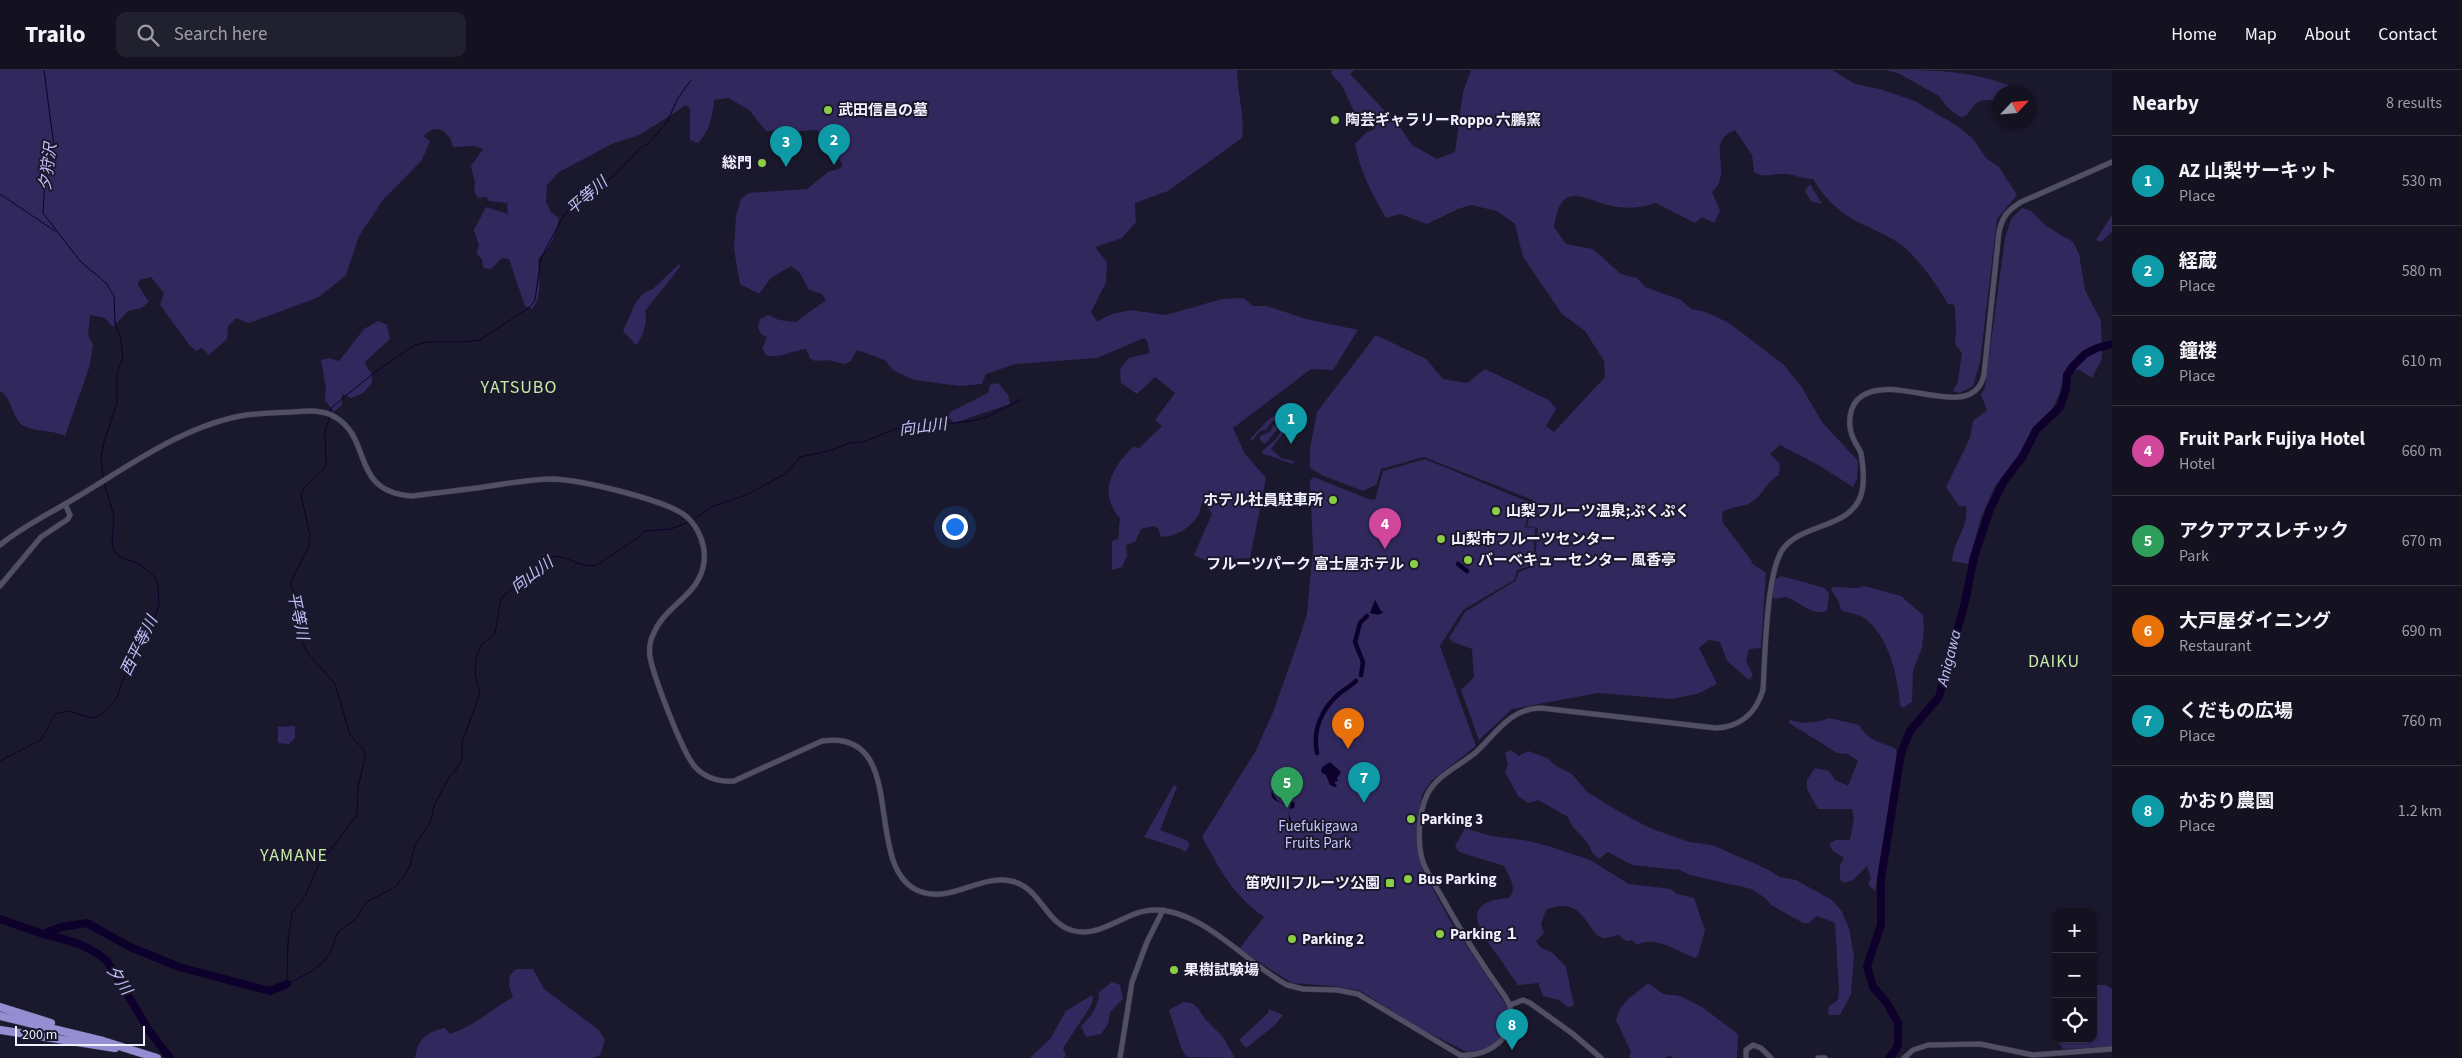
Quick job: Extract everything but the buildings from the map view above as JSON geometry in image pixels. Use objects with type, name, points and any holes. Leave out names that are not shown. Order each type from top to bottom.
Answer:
[{"type":"highway","points":[[0,1007],[157,1058]]},
{"type":"highway","points":[[0,1016],[103,1041]]},
{"type":"highway","points":[[0,1030],[146,1054]]},
{"type":"street","points":[[0,545],[16,533],[169,443],[215,423],[247,415],[314,411],[327,413],[344,423],[373,480],[386,491],[393,494],[411,496],[538,480],[570,480],[658,503],[687,517],[694,525],[703,543],[704,562],[702,572],[692,591],[658,625],[652,635],[650,655],[662,695],[686,752],[698,770],[713,779],[734,781],[752,775],[813,744],[830,740],[845,742],[862,751],[874,768],[895,868],[904,881],[917,890],[940,895],[993,881],[1012,881],[1033,892],[1061,925],[1078,932],[1101,928],[1136,912],[1163,910],[1195,921],[1287,985],[1303,989],[1348,992],[1365,998],[1441,1045],[1470,1057],[1489,1053],[1500,1044],[1511,1024],[1510,1005],[1459,928],[1426,869],[1420,848],[1422,817],[1427,795],[1439,780],[1476,752],[1507,720],[1524,710],[1541,708],[1716,728],[1733,725],[1749,715],[1759,701],[1763,690],[1772,582],[1777,558],[1788,543],[1842,517],[1852,510],[1859,500],[1863,486],[1861,456],[1850,431],[1849,419],[1851,409],[1863,395],[1898,388],[1962,398],[1972,395],[1979,387],[1984,375],[1999,232],[2006,213],[2021,202],[2112,162]]},
{"type":"street","points":[[0,586],[41,537],[68,519],[70,515],[65,504]]},
{"type":"street","points":[[1120,1058],[1132,982],[1147,942],[1163,910]]},
{"type":"street","points":[[1510,1005],[1523,1000],[1530,1002],[1574,1034],[1601,1058]]},
{"type":"street","points":[[1904,1058],[1913,1050],[1928,1045],[1980,1044],[2033,1055],[2112,1050]]},
{"type":"street","points":[[1746,1058],[1746,1050],[1753,1045],[1761,1048],[1771,1058]]},
{"type":"street","points":[[1818,1058],[1825,1058]]},
{"type":"green space","points":[[0,70],[1237,70],[1243,129],[1242,138],[1168,191],[1135,203],[1136,222],[1122,238],[1095,247],[1107,262],[1106,282],[1091,312],[1097,322],[1109,315],[1130,310],[1166,315],[1222,299],[1243,298],[1253,306],[1267,306],[1306,319],[1358,330],[1333,370],[1311,369],[1233,428],[1245,454],[1266,478],[1250,558],[1205,560],[1194,555],[1212,514],[1204,502],[1195,520],[1177,534],[1161,537],[1158,528],[1153,526],[1141,529],[1135,542],[1126,545],[1127,556],[1122,567],[1112,570],[1112,541],[1118,539],[1120,518],[1113,509],[1110,499],[1110,481],[1119,463],[1133,447],[1139,448],[1162,426],[1155,420],[1175,393],[1155,377],[1137,394],[1121,383],[1120,369],[1129,358],[1150,353],[1147,341],[1144,338],[1097,358],[1015,364],[986,374],[982,384],[960,386],[914,380],[893,370],[885,360],[857,350],[851,361],[844,364],[828,360],[815,361],[810,358],[806,349],[777,356],[767,356],[762,349],[767,337],[761,334],[758,327],[760,319],[768,315],[779,320],[796,322],[826,300],[822,294],[809,290],[800,273],[791,266],[771,278],[759,294],[740,284],[734,249],[736,216],[741,199],[749,193],[807,189],[828,172],[841,168],[842,164],[839,158],[827,155],[817,130],[766,131],[749,110],[728,98],[714,100],[710,123],[698,143],[690,140],[690,108],[685,105],[639,135],[614,143],[559,172],[547,185],[546,202],[551,212],[559,218],[552,240],[538,259],[539,292],[532,309],[525,306],[509,259],[502,258],[491,269],[483,268],[482,259],[476,254],[479,245],[474,230],[486,207],[508,214],[507,203],[489,201],[486,197],[478,198],[474,191],[475,183],[471,166],[483,149],[475,146],[453,147],[450,138],[442,130],[433,129],[423,136],[430,141],[422,160],[383,200],[359,236],[346,275],[319,297],[249,323],[236,318],[228,326],[227,339],[209,355],[202,348],[196,351],[190,346],[160,305],[164,293],[151,277],[140,280],[138,285],[149,302],[141,308],[128,311],[113,327],[105,318],[90,315],[88,335],[93,345],[89,368],[65,436],[25,427],[15,416],[7,398],[0,391]]},
{"type":"green space","points":[[1332,70],[1354,70],[1350,74],[1400,127],[1412,145],[1437,159],[1455,152],[1463,92],[1471,70],[1832,70],[1855,84],[1880,89],[1915,101],[1959,127],[1973,139],[1986,158],[1999,167],[2017,195],[1997,219],[1980,362],[1973,386],[1959,393],[1953,391],[1958,382],[1962,353],[1955,344],[1955,307],[1953,304],[1948,304],[1920,264],[1895,240],[1843,213],[1826,197],[1813,179],[1785,174],[1762,175],[1754,172],[1752,155],[1735,130],[1726,135],[1721,142],[1721,176],[1712,192],[1720,211],[1714,223],[1702,217],[1695,223],[1656,203],[1647,206],[1623,208],[1577,196],[1569,197],[1563,201],[1558,211],[1554,227],[1566,244],[1593,249],[1621,274],[1637,278],[1645,287],[1681,300],[1691,309],[1706,312],[1729,323],[1783,364],[1801,386],[1822,422],[1858,461],[1857,479],[1853,487],[1820,466],[1780,445],[1770,454],[1780,464],[1779,475],[1754,500],[1722,512],[1723,523],[1752,561],[1751,563],[1766,573],[1761,648],[1749,649],[1746,661],[1753,675],[1749,680],[1727,661],[1720,642],[1709,640],[1699,648],[1717,684],[1697,694],[1672,699],[1598,693],[1512,709],[1479,740],[1461,690],[1474,677],[1472,649],[1453,642],[1449,638],[1465,612],[1515,581],[1519,572],[1534,566],[1538,528],[1527,526],[1533,500],[1424,457],[1381,469],[1377,484],[1363,491],[1324,476],[1310,468],[1310,449],[1317,412],[1376,335],[1426,359],[1443,379],[1467,383],[1485,369],[1549,400],[1556,409],[1546,426],[1554,432],[1605,377],[1604,361],[1585,331],[1562,314],[1523,257],[1515,224],[1497,211],[1471,205],[1427,224],[1400,214],[1386,218],[1367,182],[1355,144],[1367,132],[1375,129],[1368,116],[1355,113],[1341,84],[1331,74]]},
{"type":"green space","points":[[1887,70],[1950,72],[1980,77],[2008,85],[1992,85],[1992,100],[1983,100],[1976,103],[1966,116],[1960,117],[1947,107],[1939,96],[1900,74]]},
{"type":"green space","points":[[1810,184],[1822,204],[1811,201],[1805,191]]},
{"type":"green space","points":[[2022,208],[2031,211],[2046,226],[2073,242],[2079,254],[2085,290],[2101,321],[2102,359],[2092,378],[2080,370],[2065,371],[2059,395],[2052,410],[2033,429],[2010,470],[1995,486],[1981,518],[1968,564],[1952,561],[1955,546],[1965,521],[1966,506],[1959,506],[1946,487],[1970,438],[1973,421],[1987,410],[1981,395],[1985,387],[2005,238],[2011,219]]},
{"type":"green space","points":[[2112,215],[2112,232],[2101,242],[2096,240]]},
{"type":"green space","points":[[679,264],[680,267],[645,311],[644,329],[636,345],[623,331],[636,302],[644,293],[653,289]]},
{"type":"green space","points":[[378,321],[387,325],[390,339],[365,362],[368,370],[371,371],[372,383],[363,393],[351,398],[342,394],[342,405],[334,412],[325,400],[326,389],[321,360],[329,358],[339,361],[364,329]]},
{"type":"green space","points":[[998,383],[1008,395],[1010,404],[954,423],[948,417],[950,412],[988,393],[990,385]]},
{"type":"green space","points":[[1288,406],[1280,414],[1280,419],[1287,422],[1293,416],[1293,420],[1271,449],[1281,458],[1293,461],[1293,464],[1261,453],[1279,435],[1280,426],[1277,421],[1272,421],[1266,430],[1260,431],[1252,441],[1250,439],[1267,421]]},
{"type":"green space","points":[[1273,425],[1277,426],[1277,430],[1265,444],[1260,440],[1260,436],[1270,432]]},
{"type":"green space","name":"Fuefukigawa Fruits Park","points":[[1425,459],[1531,503],[1525,527],[1535,528],[1533,565],[1517,570],[1514,580],[1463,610],[1440,646],[1476,746],[1431,781],[1422,795],[1416,839],[1422,869],[1452,924],[1504,1002],[1509,1013],[1508,1025],[1496,1044],[1477,1052],[1467,1052],[1419,1028],[1359,990],[1292,983],[1239,949],[1264,917],[1235,891],[1202,837],[1255,752],[1274,710],[1301,633],[1307,613],[1313,550],[1310,480],[1314,477],[1368,499],[1375,500],[1383,471]]},
{"type":"green space","points":[[1781,576],[1825,588],[1829,594],[1827,611],[1810,610],[1786,597],[1774,599],[1772,592],[1774,580]]},
{"type":"green space","points":[[1864,586],[1901,596],[1923,615],[1922,648],[1913,670],[1912,702],[1903,708],[1900,705],[1897,682],[1886,645],[1872,625],[1863,617],[1841,610],[1838,600],[1831,590],[1833,587],[1858,588]]},
{"type":"green space","points":[[1829,718],[1859,725],[1871,738],[1895,748],[1898,757],[1875,891],[1868,884],[1871,878],[1867,866],[1853,880],[1844,883],[1840,879],[1840,865],[1844,858],[1833,851],[1829,844],[1836,840],[1850,840],[1854,818],[1852,809],[1818,809],[1807,789],[1807,780],[1815,768],[1829,771],[1835,780],[1848,786],[1858,761],[1848,754],[1837,753],[1789,723],[1789,719],[1809,723]]},
{"type":"green space","points":[[295,726],[295,738],[289,744],[278,743],[278,727]]},
{"type":"green space","points":[[1511,750],[1519,756],[1528,751],[1547,758],[1556,766],[1572,774],[1587,792],[1650,828],[1689,842],[1712,845],[1767,869],[1780,877],[1796,880],[1832,900],[1841,910],[1849,928],[1854,957],[1851,994],[1840,1015],[1829,1015],[1828,1007],[1838,1000],[1839,990],[1835,923],[1817,916],[1809,923],[1803,923],[1771,905],[1752,889],[1690,875],[1680,870],[1632,865],[1608,852],[1599,859],[1574,828],[1568,817],[1538,800],[1528,803],[1518,796],[1505,772],[1508,765],[1505,753]]},
{"type":"green space","points":[[1174,785],[1177,787],[1160,830],[1186,840],[1190,845],[1185,852],[1144,837]]},
{"type":"green space","points":[[1465,828],[1491,836],[1529,841],[1551,847],[1590,860],[1629,884],[1671,889],[1677,894],[1694,898],[1705,930],[1698,956],[1695,958],[1658,943],[1644,942],[1637,945],[1632,940],[1626,941],[1618,935],[1603,938],[1598,936],[1577,911],[1569,907],[1559,906],[1546,910],[1541,924],[1544,933],[1536,941],[1540,947],[1554,954],[1566,967],[1574,1006],[1568,1007],[1559,1000],[1543,996],[1538,983],[1518,985],[1484,936],[1477,918],[1478,911],[1484,905],[1494,900],[1509,898],[1513,890],[1512,882],[1504,866],[1459,852],[1455,846]]},
{"type":"green space","points":[[516,969],[533,969],[544,989],[599,1030],[605,1040],[600,1055],[593,1058],[415,1058],[418,1046],[428,1034],[445,1028],[450,1034],[459,1031],[513,997],[509,985],[510,975]]},
{"type":"green space","points":[[1112,982],[1120,985],[1123,999],[1110,1012],[1108,1024],[1101,1034],[1086,1037],[1081,1026],[1094,1011],[1098,1002],[1099,992]]},
{"type":"green space","points":[[1648,983],[1663,994],[1680,996],[1702,1007],[1738,1034],[1737,1058],[1674,1058],[1669,1055],[1666,1058],[1629,1058],[1631,1052],[1616,1020],[1620,1009],[1627,1000]]},
{"type":"green space","points":[[2097,985],[2106,985],[2112,989],[2112,1047],[2063,1049],[2059,1043],[2097,1043]]},
{"type":"green space","points":[[1092,995],[1093,1000],[1090,1007],[1063,1048],[1066,1056],[1063,1058],[1030,1058],[1050,1039],[1066,1011]]},
{"type":"green space","points":[[1183,1002],[1192,1003],[1198,1008],[1204,1018],[1223,1037],[1235,1058],[1187,1057],[1182,1050],[1169,1010]]},
{"type":"green space","points":[[1268,1009],[1283,1015],[1275,1025],[1246,1048],[1239,1040],[1269,1012]]},
{"type":"shaded area","points":[[1375,600],[1381,611],[1384,612],[1378,615],[1370,613]]},
{"type":"shaded area","points":[[1330,762],[1341,772],[1337,778],[1338,781],[1334,782],[1337,786],[1335,787],[1330,785],[1326,775],[1321,772],[1322,767]]},
{"type":"shaded area","points":[[1272,775],[1283,782],[1272,792],[1280,802],[1275,800],[1271,795],[1272,790],[1275,785]]},
{"type":"shaded area","points":[[1291,801],[1295,803],[1294,808],[1289,809],[1291,804],[1285,803]]},
{"type":"shaded area","points":[[1289,815],[1293,825],[1302,825],[1300,832],[1295,831]]},
{"type":"waterway","name":"西平等川","points":[[44,70],[54,146],[45,178],[43,213],[80,261],[106,283],[114,296],[115,323],[120,337],[123,357],[117,374],[117,403],[104,442],[101,459],[103,478]]},
{"type":"waterway","name":"平等川","points":[[331,412],[331,408],[375,372],[415,345],[428,342],[480,340],[530,307],[535,300],[541,258],[564,215],[574,204],[616,174],[640,148],[648,144],[667,122],[678,98],[691,80]]},
{"type":"waterway","points":[[0,194],[55,231]]},
{"type":"waterway","name":"Anigawa","points":[[1889,1058],[1898,1044],[1898,1023],[1887,1003],[1873,987],[1867,966],[1881,925],[1881,879],[1901,753],[1910,731],[1939,697],[1965,602],[1974,557],[1990,509],[2004,481],[2023,456],[2036,430],[2060,407],[2066,390],[2067,375],[2073,366],[2085,354],[2112,344]]},
{"type":"waterway","name":"向山川","points":[[693,520],[711,507],[748,494],[785,474],[800,457],[833,450],[849,443],[863,442],[895,429],[985,418],[1022,399]]},
{"type":"waterway","name":"向山川","points":[[330,416],[325,431],[326,467],[305,487],[301,495],[310,535],[308,548],[290,583],[299,608],[299,636],[307,652],[335,684],[350,735],[364,750],[365,758],[358,787],[357,815],[318,866],[305,896],[292,913],[288,941],[287,984],[312,971],[323,962],[330,953],[338,932],[357,918],[365,903],[395,887],[410,866],[415,845],[431,821],[434,806],[449,777],[456,770],[462,759],[462,743],[480,693],[475,674],[476,658],[481,645],[495,634],[500,602],[503,596],[542,568],[551,557],[562,557],[584,565],[597,565],[638,538],[644,531],[671,529],[689,522]]},
{"type":"waterway","name":"西平等川","points":[[0,761],[42,739],[55,714],[67,711],[93,718],[102,714],[117,698],[125,674],[153,622],[159,605],[158,586],[154,576],[139,564],[120,557],[114,551],[112,542],[114,516],[104,482]]},
{"type":"waterway","points":[[1458,564],[1467,571]]},
{"type":"waterway","points":[[1361,675],[1363,662],[1355,642],[1360,623],[1367,616]]},
{"type":"waterway","points":[[1317,753],[1317,728],[1323,713],[1340,693],[1356,681]]},
{"type":"waterway","name":"平等川","points":[[0,919],[43,934],[61,927],[87,923],[128,946],[179,967],[270,991],[287,984]]},
{"type":"waterway","name":"夕川","points":[[43,934],[85,947],[107,961],[150,1032],[170,1058]]},
{"type":"place","name":"武田信昌の墓","points":[[828,110]]},
{"type":"place","name":"陶芸ギャラリーRoppo 六鵬窯","points":[[1335,120]]},
{"type":"place","name":"総門","points":[[762,163]]},
{"type":"place","name":"経蔵","points":[[834,165]]},
{"type":"place","name":"鐘楼","points":[[786,167]]},
{"type":"place","name":"AZ 山梨サーキット","points":[[1291,444]]},
{"type":"place","name":"ホテル社員駐車所","points":[[1333,500]]},
{"type":"place","name":"山梨フルーツ温泉;ぷくぷく","points":[[1496,511]]},
{"type":"place","name":"山梨市フルーツセンター","points":[[1441,539]]},
{"type":"place","name":"Fruit Park Fujiya Hotel","points":[[1385,549]]},
{"type":"place","name":"バーベキューセンター 風香亭","points":[[1468,560]]},
{"type":"place","name":"フルーツパーク 富士屋ホテル","points":[[1414,564]]},
{"type":"place","name":"大戸屋ダイニング","points":[[1348,749]]},
{"type":"place","name":"くだもの広場","points":[[1364,803]]},
{"type":"place","name":"アクアアスレチック","points":[[1287,808]]},
{"type":"place","name":"Parking 3","points":[[1411,819]]},
{"type":"place","name":"Bus Parking","points":[[1408,879]]},
{"type":"place","name":"笛吹川フルーツ公園","points":[[1390,883]]},
{"type":"place","name":"Parking １","points":[[1440,934]]},
{"type":"place","name":"Parking 2","points":[[1292,939]]},
{"type":"place","name":"果樹試験場","points":[[1174,970]]},
{"type":"place","name":"かおり農園","points":[[1512,1050]]},
{"type":"district","name":"YATSUBO","points":[[519,387]]},
{"type":"district","name":"DAIKU","points":[[2054,661]]},
{"type":"district","name":"YAMANE","points":[[294,855]]},
{"type":"water label","name":"夕狩沢","points":[[48,167]]}]
